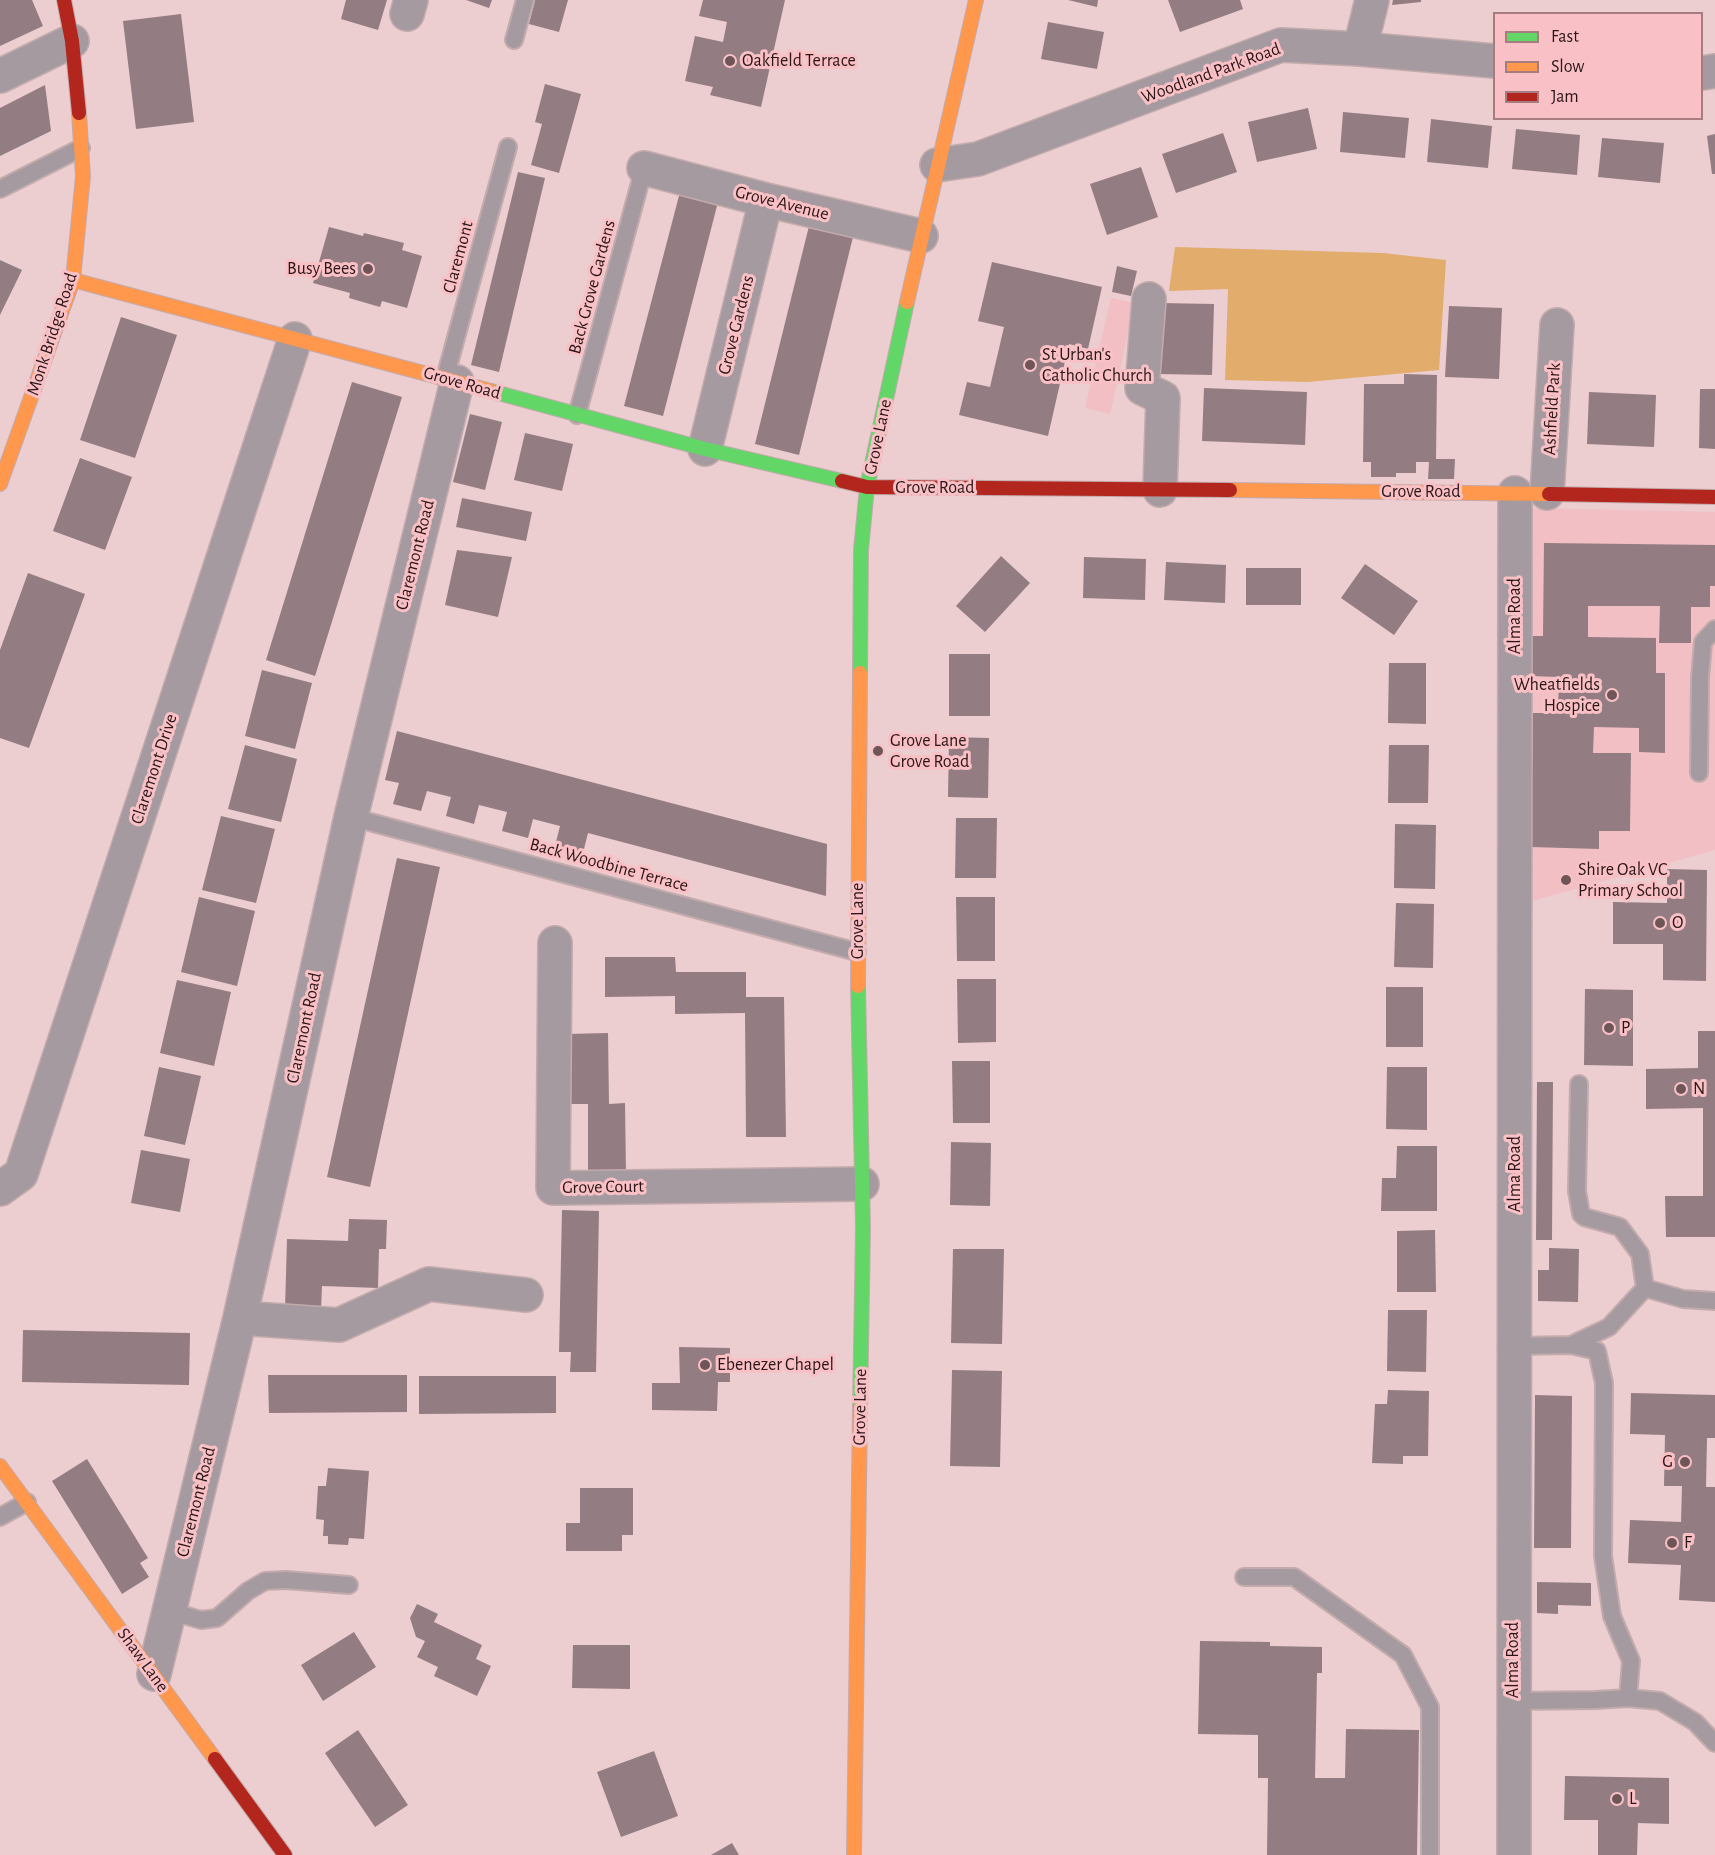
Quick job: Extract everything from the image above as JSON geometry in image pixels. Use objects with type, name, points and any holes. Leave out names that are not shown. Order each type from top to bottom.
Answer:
[{"type":"main road","name":"Monk Bridge Road","points":[[0,484],[73,280],[83,176],[72,41],[64,0]]},
{"type":"main road","name":"Grove Lane","points":[[854,1855],[862,1184],[857,952],[861,550],[867,488],[921,236],[976,0]]},
{"type":"main road","name":"Grove Road","points":[[73,280],[705,449],[867,488],[1547,493],[1715,497]]},
{"type":"main road","name":"Shaw Lane","points":[[0,1466],[285,1855]]},
{"type":"street","points":[[1360,49],[1372,0]]},
{"type":"street","points":[[0,76],[72,41]]},
{"type":"street","name":"Woodland Park Road","points":[[937,165],[978,159],[1281,45],[1360,49],[1493,61]]},
{"type":"street","name":"Grove Avenue","points":[[644,168],[766,200],[921,236]]},
{"type":"street","name":"Grove Gardens","points":[[705,449],[766,200]]},
{"type":"street","points":[[1149,299],[1142,388],[1163,398],[1160,490]]},
{"type":"street","name":"Ashfield Park","points":[[1547,493],[1557,325]]},
{"type":"street","name":"Claremont Drive","points":[[0,1189],[21,1174],[295,339]]},
{"type":"street","name":"Claremont Road","points":[[154,1674],[240,1318],[451,380]]},
{"type":"street","name":"Alma Road","points":[[1514,1855],[1515,493]]},
{"type":"street","name":"Grove Court","points":[[555,943],[553,1188],[862,1184]]},
{"type":"street","points":[[240,1318],[339,1325],[429,1284],[526,1295]]},
{"type":"lane","points":[[514,40],[525,0]]},
{"type":"lane","name":"Claremont","points":[[451,380],[508,147]]},
{"type":"lane","points":[[0,189],[81,148]]},
{"type":"lane","name":"Back Grove Gardens","points":[[577,415],[644,168]]},
{"type":"lane","points":[[1699,773],[1700,678],[1703,642],[1715,630]]},
{"type":"lane","name":"Back Woodbine Terrace","points":[[351,817],[857,952]]},
{"type":"lane","points":[[1579,1084],[1577,1191],[1581,1214],[1584,1217],[1620,1227],[1640,1254],[1645,1288]]},
{"type":"lane","points":[[1571,1345],[1609,1327],[1645,1288]]},
{"type":"lane","points":[[1645,1288],[1683,1299],[1715,1301]]},
{"type":"lane","points":[[1515,1346],[1571,1345],[1597,1351],[1604,1383],[1603,1556],[1612,1616],[1631,1661],[1628,1698]]},
{"type":"lane","points":[[0,1517],[27,1502]]},
{"type":"lane","points":[[1244,1577],[1294,1577],[1403,1655],[1430,1707],[1430,1855]]},
{"type":"lane","points":[[170,1611],[201,1620],[216,1618],[248,1591],[265,1581],[286,1580],[349,1585]]},
{"type":"lane","points":[[1514,1701],[1628,1698],[1660,1701],[1695,1722],[1715,1743]]},
{"type":"shaded area","points":[[1175,247],[1383,253],[1446,260],[1439,370],[1308,382],[1225,380],[1228,289],[1169,291]]},
{"type":"shaded area","points":[[1111,298],[1135,303],[1110,414],[1085,408]]},
{"type":"shaded area","points":[[1529,508],[1715,512],[1715,850],[1525,903]]},
{"type":"building","points":[[0,0],[32,0],[43,26],[0,46]]},
{"type":"building","points":[[346,0],[387,0],[378,30],[341,19]]},
{"type":"building","points":[[466,0],[492,0],[489,8]]},
{"type":"building","points":[[535,0],[568,0],[559,32],[529,24]]},
{"type":"building","name":"Oakfield Terrace","points":[[703,0],[785,0],[761,107],[710,95],[713,87],[685,81],[695,36],[723,42],[727,22],[699,16]]},
{"type":"building","points":[[1068,0],[1098,0],[1097,7]]},
{"type":"building","points":[[1168,0],[1240,0],[1243,9],[1180,32]]},
{"type":"building","points":[[1393,0],[1421,0],[1421,2],[1392,5]]},
{"type":"building","points":[[181,14],[194,122],[136,129],[123,21]]},
{"type":"building","points":[[1048,22],[1104,32],[1097,69],[1041,59]]},
{"type":"building","points":[[545,84],[581,94],[559,173],[531,165],[542,124],[535,122]]},
{"type":"building","points":[[45,85],[51,131],[0,156],[0,108]]},
{"type":"building","points":[[1308,108],[1317,149],[1257,162],[1248,122]]},
{"type":"building","points":[[1343,112],[1409,118],[1405,158],[1340,152]]},
{"type":"building","points":[[1431,119],[1492,126],[1488,168],[1427,162]]},
{"type":"building","points":[[1516,129],[1580,135],[1577,175],[1512,169]]},
{"type":"building","points":[[1223,133],[1237,172],[1176,193],[1162,154]]},
{"type":"building","points":[[1715,134],[1715,174],[1712,174],[1707,136]]},
{"type":"building","points":[[1602,138],[1664,143],[1660,183],[1598,177]]},
{"type":"building","points":[[1141,167],[1158,217],[1107,235],[1090,184]]},
{"type":"building","points":[[518,172],[545,178],[499,372],[471,365]]},
{"type":"building","points":[[680,192],[718,202],[663,416],[624,406]]},
{"type":"building","points":[[810,222],[854,233],[799,455],[755,444]]},
{"type":"building","name":"Busy Bees","points":[[329,227],[404,243],[402,250],[422,256],[407,308],[382,301],[380,307],[349,298],[350,293],[313,283]]},
{"type":"building","points":[[0,260],[22,270],[0,315]]},
{"type":"building","name":"St Urban's Catholic Church","points":[[992,262],[1102,287],[1088,349],[1069,344],[1048,436],[959,415],[967,382],[990,387],[1004,327],[978,321]]},
{"type":"building","points":[[1117,266],[1137,271],[1131,296],[1112,292]]},
{"type":"building","points":[[1160,303],[1214,304],[1212,375],[1158,374]]},
{"type":"building","points":[[1449,306],[1502,308],[1499,379],[1445,377]]},
{"type":"building","points":[[121,317],[177,335],[135,458],[80,440]]},
{"type":"building","points":[[1404,374],[1437,375],[1436,459],[1455,459],[1454,479],[1428,479],[1429,462],[1416,462],[1416,473],[1396,473],[1396,477],[1371,477],[1371,462],[1363,462],[1364,384],[1404,384]]},
{"type":"building","points":[[352,382],[402,397],[315,676],[266,660]]},
{"type":"building","points":[[1204,388],[1307,392],[1305,445],[1202,441]]},
{"type":"building","points":[[1700,389],[1715,389],[1715,449],[1699,448]]},
{"type":"building","points":[[1589,392],[1656,395],[1654,447],[1587,444]]},
{"type":"building","points":[[470,414],[502,422],[485,490],[453,482]]},
{"type":"building","points":[[525,433],[573,444],[562,491],[514,480]]},
{"type":"building","points":[[80,458],[132,477],[105,550],[53,531]]},
{"type":"building","points":[[462,498],[532,512],[526,541],[456,527]]},
{"type":"building","name":"Wheatfields Hospice","points":[[1544,543],[1715,545],[1715,586],[1710,586],[1710,607],[1691,607],[1691,643],[1659,643],[1660,606],[1588,606],[1588,637],[1656,638],[1656,673],[1665,673],[1665,753],[1639,752],[1639,728],[1594,727],[1593,753],[1631,753],[1630,831],[1599,831],[1599,849],[1531,847],[1533,713],[1558,713],[1559,677],[1530,676],[1530,636],[1543,636]]},
{"type":"building","points":[[457,550],[512,557],[498,617],[445,605]]},
{"type":"building","points":[[1001,556],[1030,583],[985,632],[956,606]]},
{"type":"building","points":[[1084,557],[1146,559],[1145,600],[1083,598]]},
{"type":"building","points":[[1166,562],[1226,565],[1225,603],[1164,600]]},
{"type":"building","points":[[1365,564],[1418,601],[1394,635],[1341,598]]},
{"type":"building","points":[[1246,568],[1301,568],[1301,605],[1246,605]]},
{"type":"building","points":[[28,573],[85,594],[29,748],[0,738],[0,650]]},
{"type":"building","points":[[949,654],[990,654],[990,716],[949,716]]},
{"type":"building","points":[[1389,663],[1426,663],[1426,724],[1388,723]]},
{"type":"building","points":[[262,670],[312,683],[295,749],[245,736]]},
{"type":"building","points":[[397,731],[827,844],[826,896],[588,833],[583,853],[555,846],[560,826],[533,819],[528,838],[502,831],[507,812],[479,805],[474,824],[446,816],[451,797],[427,791],[421,811],[393,804],[399,783],[385,780]]},
{"type":"building","points":[[949,737],[989,738],[988,798],[948,797]]},
{"type":"building","points":[[245,745],[297,759],[281,822],[228,809]]},
{"type":"building","points":[[1389,745],[1429,745],[1428,803],[1388,803]]},
{"type":"building","points":[[221,816],[275,829],[256,903],[202,890]]},
{"type":"building","points":[[956,818],[997,818],[996,878],[955,878]]},
{"type":"building","points":[[1395,824],[1436,825],[1435,889],[1394,888]]},
{"type":"building","points":[[397,858],[440,867],[370,1187],[327,1177]]},
{"type":"building","name":"O","points":[[1667,869],[1707,870],[1706,981],[1663,980],[1663,944],[1613,944],[1613,902],[1667,903]]},
{"type":"building","points":[[199,897],[255,911],[237,986],[181,972]]},
{"type":"building","points":[[956,897],[995,897],[995,961],[957,961]]},
{"type":"building","points":[[1396,903],[1434,904],[1433,968],[1394,967]]},
{"type":"building","points":[[605,957],[675,957],[676,972],[746,972],[746,997],[784,997],[786,1137],[746,1137],[745,1013],[675,1014],[675,996],[605,997]]},
{"type":"building","points":[[957,979],[996,979],[996,1042],[958,1043]]},
{"type":"building","points":[[177,980],[231,992],[214,1066],[160,1053]]},
{"type":"building","points":[[1386,987],[1423,987],[1423,1047],[1386,1047]]},
{"type":"building","name":"P","points":[[1585,989],[1633,990],[1633,1066],[1584,1065]]},
{"type":"building","name":"N","points":[[1698,1031],[1715,1031],[1715,1237],[1666,1237],[1665,1196],[1703,1196],[1703,1108],[1646,1109],[1646,1069],[1698,1068]]},
{"type":"building","points":[[608,1033],[609,1104],[625,1103],[626,1174],[588,1174],[588,1104],[569,1104],[568,1034]]},
{"type":"building","points":[[952,1061],[990,1061],[990,1123],[953,1123]]},
{"type":"building","points":[[159,1067],[201,1076],[185,1145],[144,1136]]},
{"type":"building","points":[[1387,1067],[1427,1067],[1427,1130],[1386,1129]]},
{"type":"building","points":[[1537,1082],[1553,1082],[1552,1240],[1536,1240]]},
{"type":"building","points":[[951,1142],[991,1143],[990,1206],[950,1205]]},
{"type":"building","points":[[1397,1146],[1437,1146],[1437,1211],[1381,1211],[1382,1178],[1396,1178]]},
{"type":"building","points":[[141,1150],[190,1159],[180,1212],[131,1203]]},
{"type":"building","points":[[562,1210],[599,1211],[596,1372],[570,1372],[571,1352],[559,1352]]},
{"type":"building","points":[[349,1219],[387,1220],[386,1249],[379,1249],[378,1288],[322,1286],[321,1310],[285,1309],[287,1239],[348,1241]]},
{"type":"building","points":[[1435,1230],[1436,1292],[1397,1292],[1397,1231]]},
{"type":"building","points":[[1549,1248],[1579,1249],[1578,1302],[1538,1301],[1538,1270],[1549,1270]]},
{"type":"building","points":[[953,1249],[1004,1249],[1002,1344],[951,1343]]},
{"type":"building","points":[[1388,1310],[1427,1310],[1426,1372],[1387,1371]]},
{"type":"building","points":[[23,1330],[190,1333],[189,1385],[22,1382]]},
{"type":"building","name":"Ebenezer Chapel","points":[[679,1347],[730,1348],[730,1382],[718,1382],[717,1411],[652,1410],[652,1383],[680,1383]]},
{"type":"building","points":[[952,1370],[1002,1371],[1000,1467],[950,1466]]},
{"type":"building","points":[[268,1375],[407,1375],[407,1412],[269,1413]]},
{"type":"building","points":[[419,1376],[556,1376],[556,1413],[419,1414]]},
{"type":"building","points":[[1388,1390],[1429,1391],[1428,1456],[1403,1456],[1403,1464],[1372,1463],[1375,1404],[1387,1404]]},
{"type":"building","points":[[1631,1393],[1715,1395],[1715,1438],[1707,1438],[1706,1487],[1715,1487],[1715,1602],[1679,1600],[1681,1565],[1628,1563],[1630,1520],[1681,1522],[1682,1486],[1664,1486],[1665,1435],[1630,1434]]},
{"type":"building","points":[[1535,1395],[1572,1396],[1571,1548],[1534,1548]]},
{"type":"building","points":[[87,1459],[148,1558],[140,1563],[149,1577],[122,1594],[52,1481]]},
{"type":"building","points":[[328,1468],[369,1471],[364,1539],[349,1538],[348,1545],[328,1544],[328,1536],[323,1536],[324,1520],[316,1519],[318,1486],[326,1486]]},
{"type":"building","points":[[580,1488],[633,1488],[633,1535],[622,1535],[622,1551],[566,1551],[566,1523],[580,1523]]},
{"type":"building","points":[[1537,1582],[1591,1583],[1591,1606],[1558,1605],[1558,1614],[1537,1613]]},
{"type":"building","points":[[417,1604],[438,1614],[434,1622],[482,1645],[476,1659],[491,1666],[477,1696],[434,1676],[438,1667],[417,1657],[425,1641],[416,1637],[410,1618]]},
{"type":"building","points":[[354,1632],[376,1667],[323,1701],[301,1665]]},
{"type":"building","points":[[1200,1641],[1270,1642],[1270,1646],[1322,1647],[1322,1673],[1317,1673],[1315,1778],[1345,1778],[1346,1729],[1419,1730],[1417,1855],[1267,1855],[1268,1778],[1258,1778],[1258,1735],[1198,1734]]},
{"type":"building","points":[[573,1645],[630,1645],[630,1689],[572,1688]]},
{"type":"building","points":[[358,1730],[408,1805],[375,1827],[325,1753]]},
{"type":"building","points":[[654,1751],[678,1816],[621,1837],[597,1772]]},
{"type":"building","name":"L","points":[[1565,1776],[1669,1778],[1669,1824],[1638,1823],[1637,1855],[1598,1855],[1598,1820],[1564,1820]]},
{"type":"building","points":[[732,1843],[739,1855],[711,1855]]},
{"type":"traffic: fast","points":[[860,673],[861,550],[867,487],[907,302]]},
{"type":"traffic: fast","points":[[491,391],[705,449],[842,481]]},
{"type":"traffic: fast","points":[[858,986],[863,1229],[860,1409]]},
{"type":"traffic: slow","points":[[907,302],[976,0]]},
{"type":"traffic: slow","points":[[0,484],[73,280],[83,176],[79,113]]},
{"type":"traffic: slow","points":[[73,280],[491,391]]},
{"type":"traffic: slow","points":[[1230,490],[1549,494]]},
{"type":"traffic: slow","points":[[858,986],[860,673]]},
{"type":"traffic: slow","points":[[854,1855],[860,1409]]},
{"type":"traffic: slow","points":[[0,1466],[215,1759]]},
{"type":"traffic: jam","points":[[64,0],[72,41],[79,113]]},
{"type":"traffic: jam","points":[[842,481],[867,487],[1230,490]]},
{"type":"traffic: jam","points":[[1549,494],[1715,497]]},
{"type":"traffic: jam","points":[[215,1759],[285,1855]]},
{"type":"place","name":"Oakfield Terrace","points":[[730,61]]},
{"type":"place","name":"Busy Bees","points":[[368,269]]},
{"type":"place","name":"St Urban's Catholic Church","points":[[1030,365]]},
{"type":"place","name":"Wheatfields Hospice","points":[[1612,695]]},
{"type":"place","name":"Grove Lane Grove Road","points":[[878,751]]},
{"type":"place","name":"Shire Oak VC Primary School","points":[[1566,880]]},
{"type":"place","name":"O","points":[[1660,923]]},
{"type":"place","name":"P","points":[[1609,1028]]},
{"type":"place","name":"N","points":[[1681,1089]]},
{"type":"place","name":"Ebenezer Chapel","points":[[705,1365]]},
{"type":"place","name":"G","points":[[1685,1462]]},
{"type":"place","name":"F","points":[[1672,1543]]},
{"type":"place","name":"L","points":[[1617,1799]]}]
